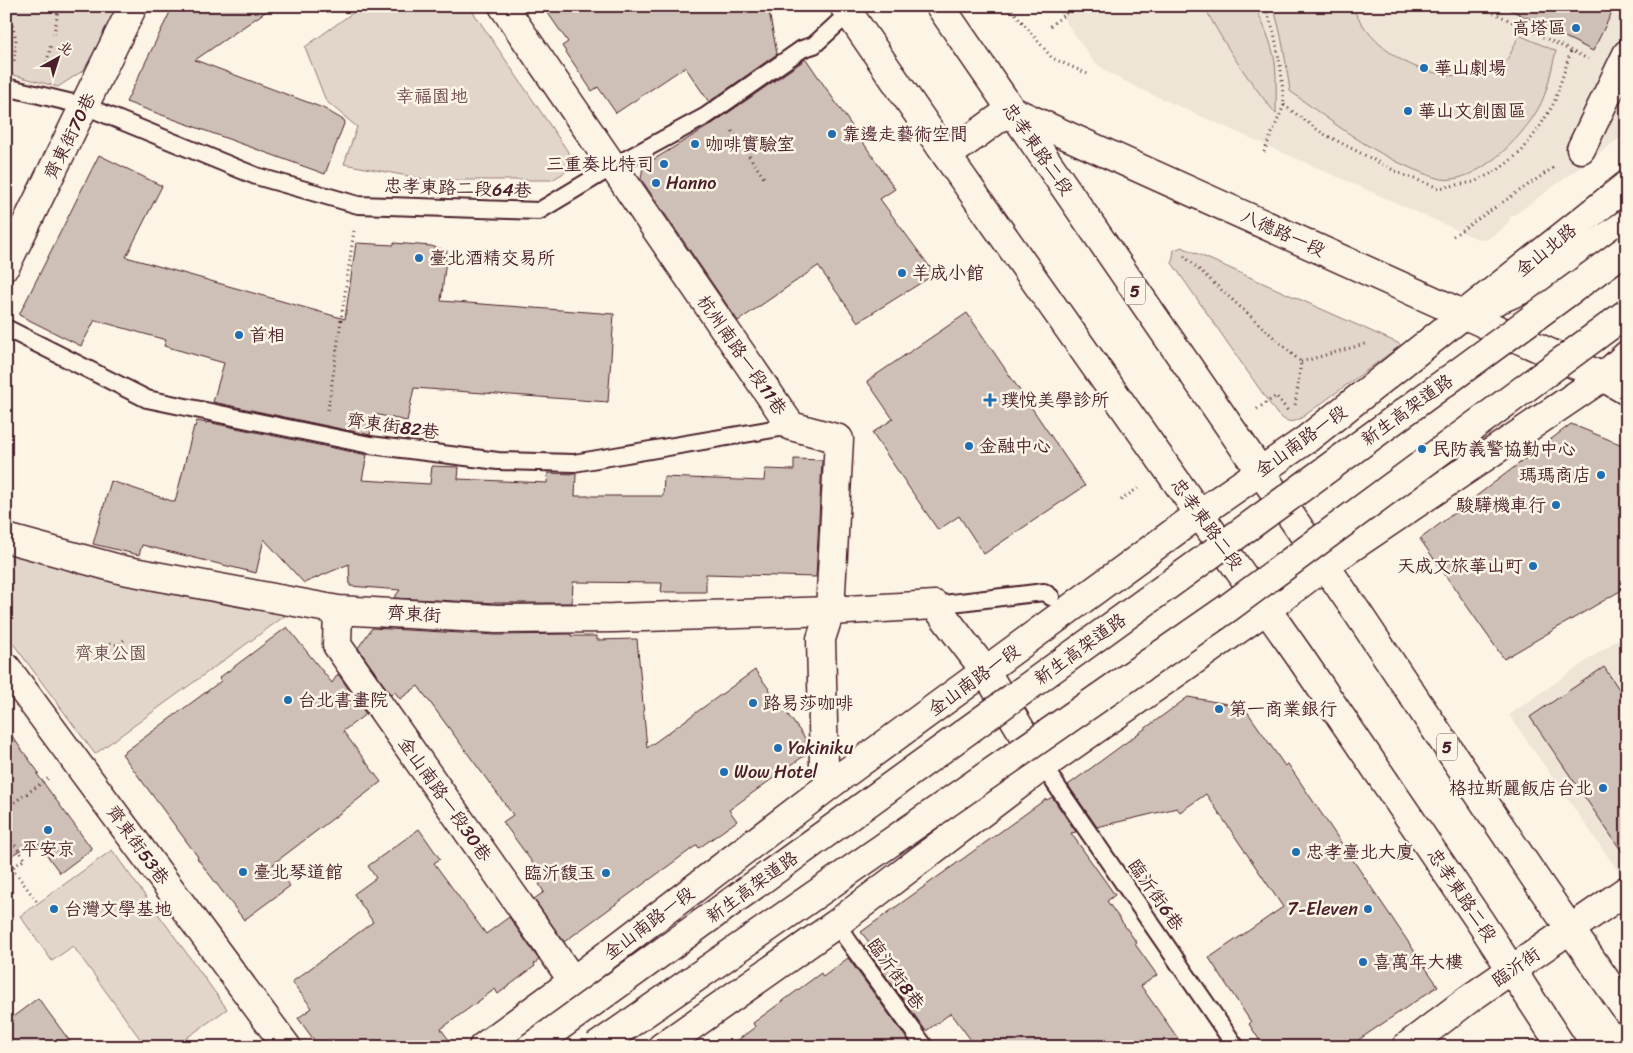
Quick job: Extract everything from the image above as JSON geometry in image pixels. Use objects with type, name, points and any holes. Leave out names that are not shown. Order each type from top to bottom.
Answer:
[{"type":"main road","name":"齊東街70巷","points":[[6,265],[133,6]]},
{"type":"main road","name":"杭州南路一段11巷","points":[[503,6],[791,426],[839,439],[830,611],[821,639],[824,765],[835,781]]},
{"type":"main road","name":"忠孝東路二段","points":[[940,6],[1627,1011]]},
{"type":"main road","name":"忠孝東路二段","points":[[846,10],[1267,609],[1512,970],[1562,1047]]},
{"type":"main road","points":[[1581,149],[1622,64]]},
{"type":"main road","points":[[947,156],[1010,110]]},
{"type":"main road","name":"八德路一段","points":[[1010,110],[1465,314],[1615,371],[1627,391]]},
{"type":"main road","name":"金山北路","points":[[1465,314],[1627,185]]},
{"type":"main road","points":[[1465,314],[1544,280],[1627,222]]},
{"type":"main road","name":"新生高架道路","points":[[531,1047],[1195,566],[1627,249]]},
{"type":"main road","points":[[596,1047],[1228,608],[1627,313]]},
{"type":"main road","name":"金山南路一段","points":[[483,1047],[574,981],[835,781],[1199,514],[1307,439],[1465,314]]},
{"type":"main road","points":[[662,1047],[836,924],[1043,766],[1267,609],[1324,566],[1615,371],[1627,355]]},
{"type":"main road","name":"齊東街","points":[[6,538],[123,570],[338,610],[498,619],[612,618],[830,611],[935,605]]},
{"type":"main road","points":[[935,605],[986,672],[1043,766]]},
{"type":"main road","name":"金山南路一段30巷","points":[[338,610],[337,645],[574,981]]},
{"type":"main road","name":"齊東街53巷","points":[[6,667],[287,1047]]},
{"type":"main road","name":"臨沂街","points":[[1406,1047],[1469,999],[1627,890]]},
{"type":"lane","name":"忠孝東路二段64巷","points":[[7,87],[85,106],[256,176],[358,206],[539,211],[612,167],[706,116],[802,49],[814,45],[846,10]]},
{"type":"lane","name":"齊東街82巷","points":[[6,328],[147,399],[370,445],[498,461],[574,463],[791,426]]},
{"type":"lane","points":[[935,605],[1044,592],[1051,597]]},
{"type":"lane","name":"臨沂街6巷","points":[[1043,766],[1236,1047]]},
{"type":"lane","name":"臨沂街8巷","points":[[836,924],[925,1047]]},
{"type":"path","points":[[7,6],[16,39],[15,58],[7,87]]},
{"type":"path","points":[[54,34],[59,6]]},
{"type":"path","points":[[1009,6],[1052,58],[1090,75]]},
{"type":"path","points":[[1050,26],[1075,6]]},
{"type":"path","points":[[1264,152],[1284,105],[1280,60],[1274,32],[1265,6]]},
{"type":"path","points":[[1480,6],[1571,51],[1622,64]]},
{"type":"path","points":[[47,62],[51,44]]},
{"type":"path","points":[[1284,105],[1322,133],[1401,174],[1439,188],[1474,182],[1498,170],[1522,151],[1554,103],[1571,51]]},
{"type":"path","points":[[728,125],[764,178]]},
{"type":"path","points":[[1453,236],[1581,149]]},
{"type":"path","points":[[325,436],[358,206]]},
{"type":"path","points":[[1184,256],[1301,362]]},
{"type":"path","points":[[1301,362],[1368,344]]},
{"type":"path","points":[[1295,410],[1301,362]]},
{"type":"path","points":[[1229,427],[1276,396],[1294,419]]},
{"type":"path","points":[[1121,500],[1167,469]]},
{"type":"path","points":[[110,644],[121,644],[124,640]]},
{"type":"path","points":[[6,808],[49,778]]},
{"type":"path","points":[[6,832],[25,859],[6,872]]},
{"type":"path","points":[[12,868],[38,903]]},
{"type":"shaded area","name":"華山文創園區","points":[[1055,6],[1627,6],[1627,133],[1516,214],[1510,216],[1509,221],[1501,230],[1486,240],[1475,238],[1140,89],[1109,73],[1093,61]]},
{"type":"shaded area","name":"格拉斯麗飯店台北","points":[[1627,633],[1627,880],[1625,881],[1509,715]]},
{"type":"green space","points":[[6,6],[119,6],[84,70],[58,87],[6,73]]},
{"type":"green space","name":"幸福園地","points":[[362,6],[469,6],[577,165],[552,180],[429,180],[344,164],[357,127],[326,101],[305,47]]},
{"type":"green space","points":[[1204,6],[1255,6],[1274,55],[1276,114],[1237,62]]},
{"type":"green space","points":[[1273,6],[1352,6],[1371,35],[1397,58],[1429,71],[1446,75],[1476,76],[1494,72],[1508,58],[1519,35],[1556,51],[1547,88],[1538,109],[1521,133],[1483,167],[1468,175],[1454,179],[1440,179],[1415,170],[1382,154],[1350,134],[1290,91],[1281,38]]},
{"type":"green space","points":[[1182,247],[1400,344],[1400,346],[1300,419],[1293,421],[1285,420],[1277,414],[1172,263],[1174,250]]},
{"type":"green space","name":"齊東公園","points":[[6,551],[289,613],[95,754],[6,634]]},
{"type":"green space","points":[[112,850],[227,1009],[174,1047],[146,1047],[73,946],[52,961],[20,916]]},
{"type":"building","points":[[173,6],[274,6],[195,60],[323,108],[345,121],[325,174],[126,102]]},
{"type":"building","points":[[543,6],[768,6],[777,54],[709,102],[685,67],[616,113],[598,87],[592,91],[562,46],[568,42]]},
{"type":"building","name":"高塔區","points":[[1503,6],[1615,6],[1593,51]]},
{"type":"building","points":[[806,59],[895,189],[880,199],[935,274],[858,322],[818,266],[738,321],[641,179],[643,166],[712,124]]},
{"type":"building","points":[[99,155],[162,186],[126,257],[345,319],[356,243],[394,245],[394,243],[431,246],[447,251],[441,301],[614,314],[608,402],[414,388],[407,421],[374,414],[370,435],[213,402],[224,363],[164,346],[166,340],[95,320],[81,346],[19,315]]},
{"type":"building","name":"金融中心","points":[[967,313],[1085,486],[984,554],[959,516],[938,530],[872,433],[893,419],[867,381]]},
{"type":"building","points":[[197,421],[367,455],[362,480],[430,484],[432,466],[459,467],[458,479],[547,483],[548,473],[576,474],[575,496],[663,496],[664,477],[764,481],[765,469],[794,470],[794,459],[822,460],[816,577],[706,574],[706,592],[661,592],[662,583],[573,582],[572,603],[497,603],[394,598],[400,590],[350,586],[349,564],[304,583],[264,539],[256,573],[142,545],[139,555],[93,544],[111,481],[175,502],[194,426]]},
{"type":"building","name":"天成文旅華山町","points":[[1571,424],[1627,447],[1627,587],[1504,659],[1420,539]]},
{"type":"building","points":[[287,627],[332,683],[338,674],[366,714],[343,731],[381,782],[273,864],[290,886],[244,920],[122,754],[221,681],[219,678]]},
{"type":"building","points":[[372,628],[496,635],[571,634],[571,636],[597,636],[597,640],[637,639],[647,748],[755,670],[805,738],[808,753],[729,810],[737,821],[699,848],[697,845],[564,942],[534,899],[544,892],[539,884],[545,880],[503,822],[513,815],[418,686],[400,699],[395,692],[391,695],[358,648]]},
{"type":"building","name":"格拉斯麗飯店台北","points":[[1604,667],[1627,701],[1627,859],[1530,717]]},
{"type":"building","points":[[1188,697],[1244,707],[1285,766],[1288,764],[1438,986],[1348,1047],[1264,1047],[1249,1024],[1251,1022],[1209,958],[1283,907],[1206,794],[1180,812],[1177,808],[1097,827],[1068,785]]},
{"type":"building","points":[[6,728],[92,849],[60,873],[36,840],[6,859]]},
{"type":"building","points":[[1052,797],[1076,832],[1071,833],[1115,895],[1107,901],[1157,975],[1141,986],[1184,1047],[976,1047],[951,1013],[926,1031],[864,946],[869,942],[861,932],[1046,799]]},
{"type":"building","points":[[419,829],[440,859],[434,863],[486,934],[509,917],[539,960],[534,964],[535,966],[498,994],[495,989],[441,1029],[454,1047],[319,1047],[298,1018],[312,1008],[292,982],[373,922],[354,894],[376,878],[368,866]]},
{"type":"building","points":[[848,958],[910,1043],[904,1047],[729,1047],[755,1027],[753,1023],[821,973],[823,977]]},
{"type":"building","points":[[38,998],[74,1047],[6,1047],[6,1022]]},
{"type":"place","name":"高塔區","points":[[1576,28]]},
{"type":"place","name":"華山劇場","points":[[1424,68]]},
{"type":"place","name":"華山文創園區","points":[[1408,111]]},
{"type":"place","name":"靠邊走藝術空間","points":[[832,134]]},
{"type":"place","name":"咖啡實驗室","points":[[695,144]]},
{"type":"place","name":"三重奏比特司","points":[[664,164]]},
{"type":"place","name":"Hanno","points":[[656,183]]},
{"type":"place","name":"臺北酒精交易所","points":[[419,258]]},
{"type":"place","name":"羊成小館","points":[[902,273]]},
{"type":"place","name":"首相","points":[[239,335]]},
{"type":"place","name":"璞悅美學診所","points":[[990,400]]},
{"type":"place","name":"金融中心","points":[[969,446]]},
{"type":"place","name":"民防義警協勤中心","points":[[1422,449]]},
{"type":"place","name":"瑪瑪商店","points":[[1601,475]]},
{"type":"place","name":"駿驊機車行","points":[[1556,505]]},
{"type":"place","name":"天成文旅華山町","points":[[1533,566]]},
{"type":"place","name":"台北書畫院","points":[[288,700]]},
{"type":"place","name":"路易莎咖啡","points":[[753,703]]},
{"type":"place","name":"第一商業銀行","points":[[1219,709]]},
{"type":"place","name":"Yakiniku","points":[[778,748]]},
{"type":"place","name":"Wow Hotel","points":[[724,772]]},
{"type":"place","name":"格拉斯麗飯店台北","points":[[1603,788]]},
{"type":"place","name":"平安京","points":[[48,830]]},
{"type":"place","name":"忠孝臺北大廈","points":[[1296,852]]},
{"type":"place","name":"臺北琴道館","points":[[243,872]]},
{"type":"place","name":"臨沂馥玉","points":[[606,873]]},
{"type":"place","name":"台灣文學基地","points":[[54,909]]},
{"type":"place","name":"7-Eleven","points":[[1368,909]]},
{"type":"place","name":"喜萬年大樓","points":[[1363,962]]}]
